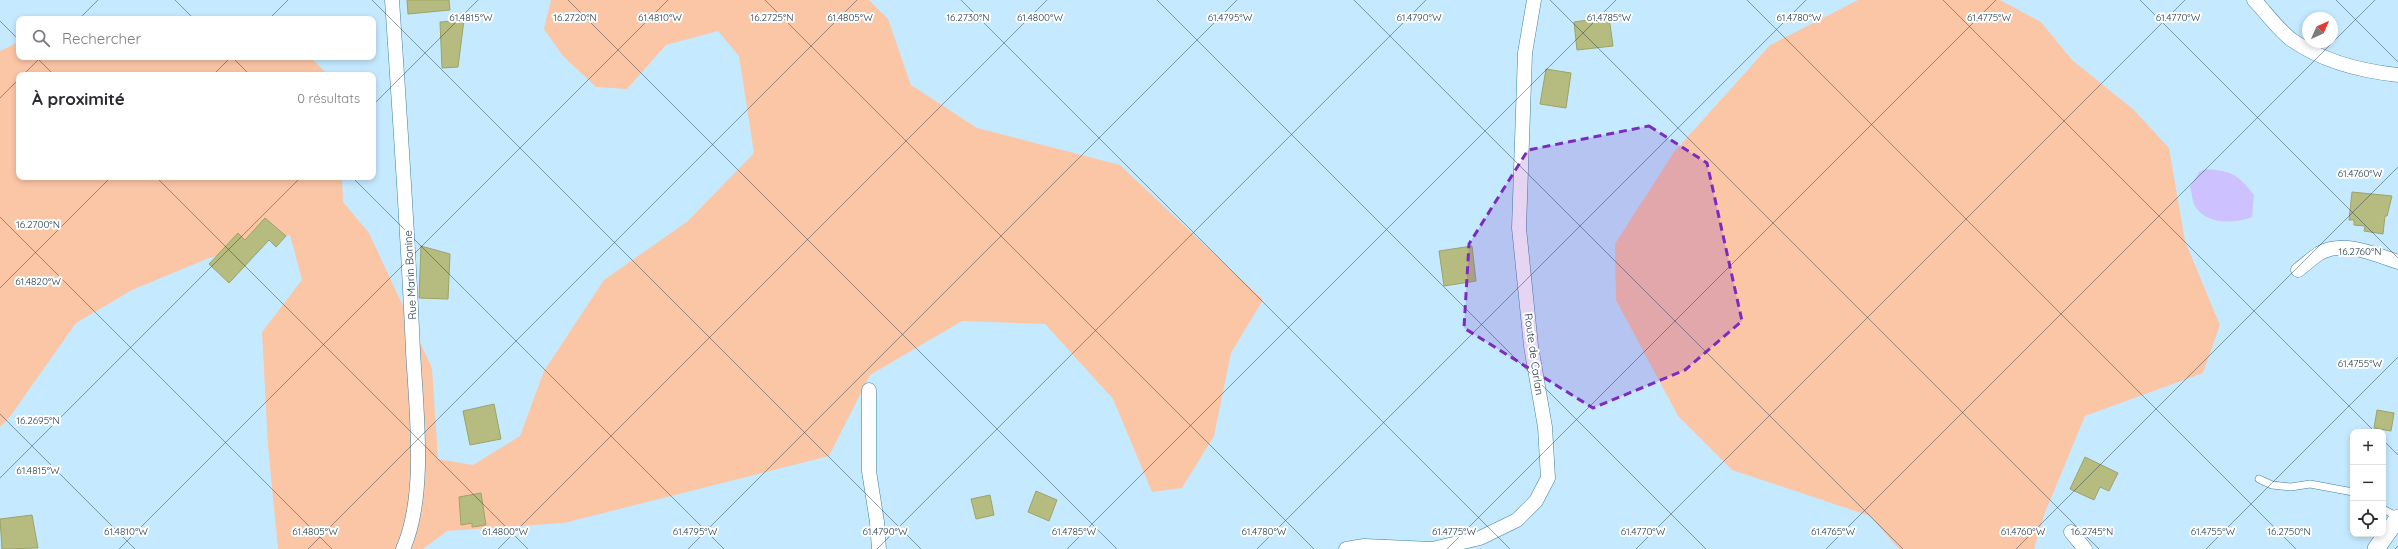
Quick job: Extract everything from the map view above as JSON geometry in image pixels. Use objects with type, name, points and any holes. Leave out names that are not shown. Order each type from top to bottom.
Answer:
[{"type":"street","name":"Rue Marin Bonine","points":[[392,0],[406,197],[419,475],[408,539],[404,549]]},
{"type":"street","name":"Route de Carlan","points":[[1346,549],[1364,546],[1432,549],[1480,538],[1517,520],[1536,501],[1548,478],[1545,427],[1531,346],[1519,228],[1525,53],[1534,0]]},
{"type":"street","points":[[2254,0],[2291,40],[2338,63],[2375,72],[2398,74]]},
{"type":"street","points":[[2298,270],[2320,253],[2337,247],[2367,252],[2398,262]]},
{"type":"street","points":[[868,390],[869,471],[877,522],[879,549]]},
{"type":"street","points":[[2376,549],[2398,517]]},
{"type":"street","points":[[2071,532],[2085,549]]},
{"type":"lane","points":[[2259,479],[2272,485],[2291,487],[2310,484],[2350,491]]},
{"type":"lane","points":[[2386,511],[2398,517]]},
{"type":"highlighted area","points":[[1649,126],[1707,163],[1742,321],[1685,370],[1593,408],[1464,328],[1469,244],[1528,150]]},
{"type":"shaded area","points":[[551,0],[869,0],[888,19],[911,85],[977,128],[1120,165],[1263,300],[1231,353],[1214,436],[1182,488],[1152,492],[1113,399],[1045,324],[962,321],[870,375],[829,456],[564,523],[447,531],[423,549],[278,549],[268,446],[262,332],[302,280],[290,235],[209,258],[132,290],[76,323],[9,418],[0,427],[0,51],[16,43],[16,60],[313,60],[325,72],[16,72],[16,180],[342,180],[343,202],[369,233],[432,368],[438,459],[473,465],[520,436],[544,371],[604,280],[688,221],[754,153],[739,56],[718,31],[666,45],[627,89],[596,87],[563,56],[544,29]]},
{"type":"shaded area","points":[[1858,0],[2000,0],[2041,22],[2072,60],[2134,110],[2169,148],[2185,241],[2220,325],[2203,373],[2085,416],[2044,515],[2034,549],[1899,549],[1870,516],[1732,470],[1678,416],[1616,300],[1615,244],[1674,152],[1770,45]]},
{"type":"shaded area","points":[[2206,169],[2229,173],[2244,183],[2254,195],[2252,217],[2229,222],[2213,220],[2200,212],[2194,204],[2190,187],[2199,172]]},
{"type":"building","points":[[407,0],[449,0],[450,10],[408,14]]},
{"type":"building","points":[[1609,17],[1613,46],[1577,50],[1574,22]]},
{"type":"building","points":[[464,20],[458,67],[442,68],[440,22]]},
{"type":"building","points":[[1546,69],[1571,73],[1566,108],[1540,104]]},
{"type":"building","points":[[2352,192],[2392,196],[2387,216],[2385,216],[2383,234],[2364,231],[2365,226],[2354,225],[2354,220],[2349,220]]},
{"type":"building","points":[[265,218],[286,236],[276,247],[269,240],[229,283],[209,264],[238,233],[245,240]]},
{"type":"building","points":[[421,246],[450,254],[448,299],[419,298]]},
{"type":"building","points":[[1472,246],[1476,281],[1444,286],[1439,251]]},
{"type":"building","points":[[494,404],[501,439],[470,445],[463,411]]},
{"type":"building","points":[[2377,410],[2394,413],[2391,431],[2374,428]]},
{"type":"building","points":[[2085,457],[2118,473],[2109,491],[2100,487],[2094,500],[2070,489]]},
{"type":"building","points":[[1036,491],[1057,500],[1049,521],[1028,512]]},
{"type":"building","points":[[481,493],[486,525],[472,527],[472,523],[461,525],[459,497]]},
{"type":"building","points":[[990,495],[994,515],[976,519],[971,499]]},
{"type":"building","points":[[32,515],[38,548],[2,549],[0,519]]}]
